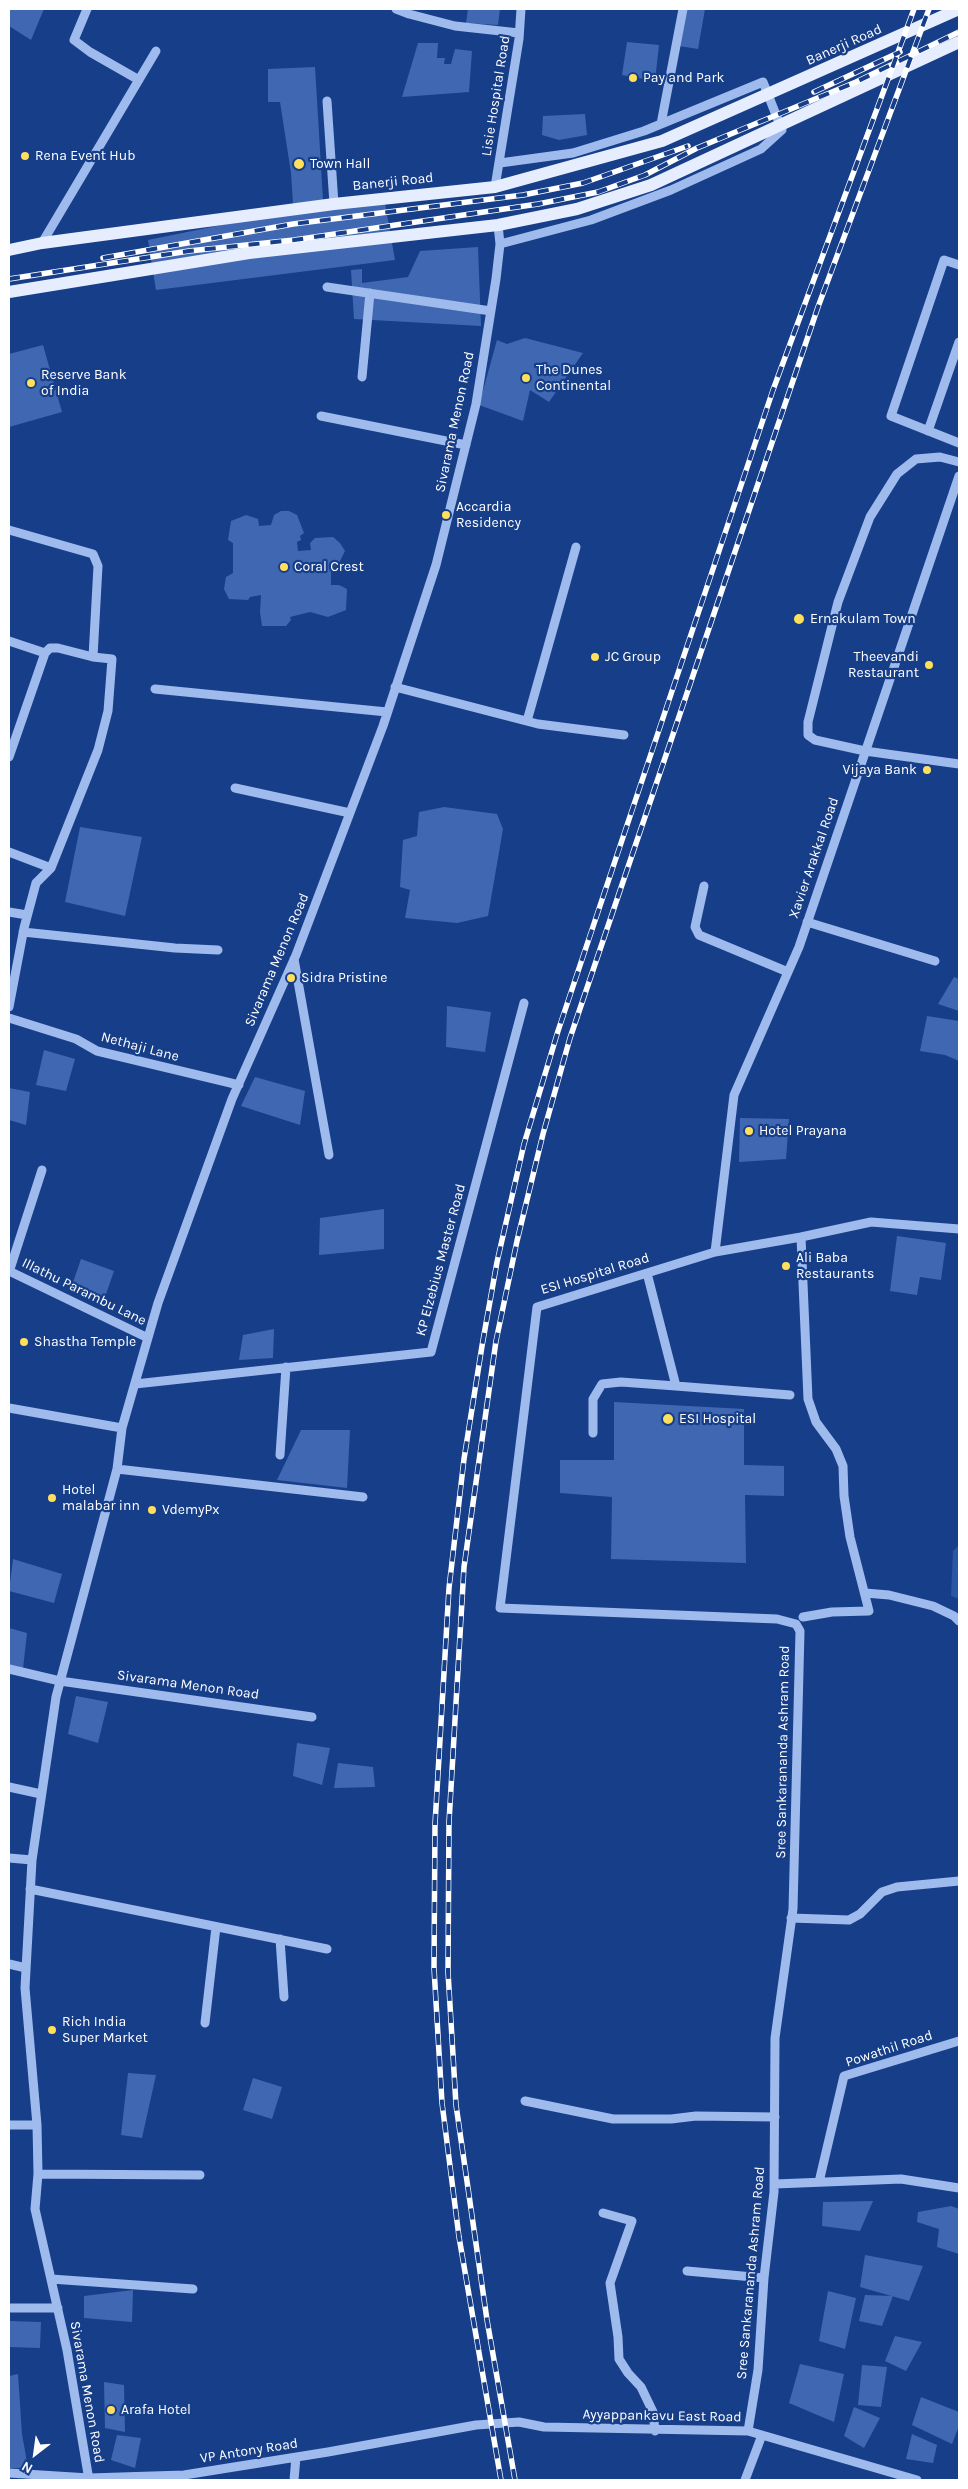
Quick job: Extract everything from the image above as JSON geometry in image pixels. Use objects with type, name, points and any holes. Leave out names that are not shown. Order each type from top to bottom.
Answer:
[{"type":"main road","name":"Banerji Road","points":[[9,250],[42,243],[334,204],[495,186],[662,141],[959,9]]},
{"type":"main road","points":[[9,292],[249,253],[498,225],[578,209],[651,185],[959,42]]},
{"type":"street","points":[[87,9],[74,40],[90,52],[139,80]]},
{"type":"street","points":[[396,9],[455,26],[519,34]]},
{"type":"street","name":"Lisie Hospital Road","points":[[495,186],[519,34],[521,9]]},
{"type":"street","points":[[661,124],[683,9]]},
{"type":"street","points":[[42,243],[156,51]]},
{"type":"street","points":[[498,225],[500,244],[591,220],[672,190],[761,150],[782,130],[763,82],[644,132],[573,153],[500,163]]},
{"type":"street","points":[[327,100],[334,204]]},
{"type":"street","name":"Sivarama Menon Road","points":[[89,2479],[68,2350],[35,2209],[38,2174],[37,2125],[25,1988],[32,1860],[40,1794],[60,1681],[117,1469],[122,1428],[158,1303],[238,1085],[294,959],[350,813],[396,687],[436,565],[476,404],[500,244]]},
{"type":"street","points":[[959,265],[944,260],[891,416],[959,443]]},
{"type":"street","points":[[327,287],[491,311]]},
{"type":"street","points":[[362,377],[370,293]]},
{"type":"street","points":[[928,431],[959,342]]},
{"type":"street","points":[[321,416],[466,445]]},
{"type":"street","points":[[959,462],[940,457],[916,459],[897,474],[870,516],[838,602],[808,722],[808,735],[815,740],[865,751],[959,764]]},
{"type":"street","name":"Xavier Arakkal Road","points":[[715,1252],[734,1095],[788,972],[807,922],[959,476]]},
{"type":"street","points":[[9,530],[93,554],[98,566],[93,657]]},
{"type":"street","points":[[527,721],[576,547]]},
{"type":"street","points":[[9,641],[45,653]]},
{"type":"street","points":[[9,757],[45,653],[50,648],[58,648],[93,657],[112,658],[108,711],[98,750],[51,868],[36,883],[23,932],[9,1008]]},
{"type":"street","points":[[396,687],[527,721],[624,735]]},
{"type":"street","points":[[155,689],[387,712]]},
{"type":"street","points":[[235,788],[350,813]]},
{"type":"street","points":[[9,852],[51,868]]},
{"type":"street","points":[[704,886],[695,927],[699,935],[788,972]]},
{"type":"street","points":[[9,912],[27,915]]},
{"type":"street","points":[[807,922],[935,961]]},
{"type":"street","points":[[23,932],[175,948],[218,950]]},
{"type":"street","points":[[294,959],[329,1155]]},
{"type":"street","name":"KP Elzebius Master Road","points":[[135,1384],[431,1352],[524,1003]]},
{"type":"street","name":"Nethaji Lane","points":[[9,1018],[76,1039],[97,1052],[238,1085]]},
{"type":"street","points":[[9,1271],[42,1170]]},
{"type":"street","name":"ESI Hospital Road","points":[[500,1608],[537,1307],[715,1252],[801,1237],[871,1222],[959,1229]]},
{"type":"street","points":[[801,1237],[808,1399],[816,1422],[836,1449],[843,1466],[844,1496],[850,1537],[869,1612],[832,1612],[803,1617]]},
{"type":"street","name":"Illathu Parambu Lane","points":[[9,1271],[148,1338]]},
{"type":"street","points":[[647,1273],[676,1386]]},
{"type":"street","points":[[280,1455],[286,1367]]},
{"type":"street","points":[[593,1432],[593,1399],[602,1384],[610,1382],[790,1395]]},
{"type":"street","points":[[9,1408],[122,1428]]},
{"type":"street","points":[[117,1469],[362,1497]]},
{"type":"street","points":[[865,1594],[889,1595],[933,1606],[954,1616],[959,1621]]},
{"type":"street","name":"Sree Sankarananda Ashram Road","points":[[500,1608],[777,1619],[796,1624],[800,1631],[798,1760],[791,1918],[775,2038],[775,2184],[764,2278],[758,2370],[748,2431]]},
{"type":"street","points":[[9,1668],[60,1681]]},
{"type":"street","name":"Sivarama Menon Road","points":[[60,1681],[312,1717]]},
{"type":"street","points":[[9,1787],[40,1794]]},
{"type":"street","points":[[9,1858],[32,1860]]},
{"type":"street","points":[[791,1918],[849,1920],[860,1914],[882,1892],[897,1887],[959,1881]]},
{"type":"street","points":[[30,1889],[326,1949]]},
{"type":"street","points":[[205,2023],[216,1927]]},
{"type":"street","points":[[280,1939],[284,1997]]},
{"type":"street","points":[[9,1964],[26,1968]]},
{"type":"street","name":"Powathil Road","points":[[819,2182],[844,2076],[959,2041]]},
{"type":"street","points":[[525,2101],[613,2120],[671,2119],[696,2116],[775,2117]]},
{"type":"street","points":[[9,2125],[37,2125]]},
{"type":"street","points":[[38,2174],[200,2175]]},
{"type":"street","points":[[775,2184],[901,2179],[959,2188]]},
{"type":"street","points":[[602,2213],[632,2221],[610,2282],[618,2337],[619,2359],[628,2374],[641,2387],[653,2412],[655,2430]]},
{"type":"street","points":[[687,2271],[764,2278]]},
{"type":"street","points":[[51,2279],[193,2289]]},
{"type":"street","name":"Sivarama Menon Road","points":[[9,2308],[58,2308]]},
{"type":"street","name":"Ayyappankavu East Road","points":[[490,2423],[519,2422],[544,2427],[748,2431],[917,2480]]},
{"type":"street","name":"VP Antony Road","points":[[9,2473],[89,2479],[184,2475],[490,2423]]},
{"type":"street","points":[[745,2480],[762,2436]]},
{"type":"street","points":[[294,2480],[296,2457]]},
{"type":"shaded area","points":[[959,1545],[959,1599],[951,1596],[953,1551]]},
{"type":"building","points":[[9,9],[44,9],[31,40],[9,26]]},
{"type":"building","points":[[468,9],[500,9],[498,25],[466,23]]},
{"type":"building","points":[[685,9],[705,9],[698,49],[679,46]]},
{"type":"building","points":[[627,42],[659,45],[655,81],[622,75]]},
{"type":"building","points":[[418,43],[438,43],[437,58],[445,58],[444,64],[451,64],[455,49],[472,51],[469,92],[402,97]]},
{"type":"building","points":[[315,67],[323,200],[293,204],[291,173],[280,102],[268,102],[268,69]]},
{"type":"building","points":[[585,114],[587,135],[559,140],[542,135],[543,116]]},
{"type":"building","points":[[385,203],[395,260],[156,290],[148,240],[295,210]]},
{"type":"building","points":[[478,247],[481,326],[354,319],[351,270],[362,269],[362,283],[408,277],[420,251]]},
{"type":"building","name":"The Dunes Continental","points":[[525,338],[583,353],[549,402],[530,390],[523,421],[479,405],[497,340],[507,344]]},
{"type":"building","name":"Reserve Bank of India","points":[[43,345],[62,412],[9,427],[9,354]]},
{"type":"building","name":"Coral Crest","points":[[281,511],[289,511],[297,515],[304,533],[300,536],[301,540],[297,542],[298,551],[311,550],[310,543],[315,538],[333,537],[340,543],[345,551],[338,565],[331,569],[331,585],[339,585],[347,589],[346,610],[328,617],[310,612],[290,617],[291,620],[286,626],[262,626],[260,612],[261,595],[250,597],[248,600],[229,599],[224,589],[226,577],[233,573],[233,543],[228,540],[231,521],[246,515],[258,519],[259,526],[271,525],[274,515]]},
{"type":"building","points":[[444,807],[497,814],[503,829],[488,916],[457,923],[405,918],[410,890],[400,887],[403,840],[417,836],[419,812]]},
{"type":"building","points":[[80,827],[142,837],[125,916],[65,902]]},
{"type":"building","points":[[954,977],[959,979],[959,1011],[938,1004]]},
{"type":"building","points":[[447,1006],[491,1012],[485,1052],[446,1047]]},
{"type":"building","points":[[927,1016],[959,1021],[959,1061],[945,1055],[920,1051]]},
{"type":"building","points":[[44,1050],[75,1059],[66,1091],[36,1085]]},
{"type":"building","points":[[255,1077],[305,1091],[300,1125],[241,1106]]},
{"type":"building","points":[[9,1088],[30,1092],[26,1125],[9,1120]]},
{"type":"building","points":[[740,1118],[789,1119],[786,1159],[739,1162]]},
{"type":"building","points":[[384,1209],[384,1249],[319,1255],[320,1218]]},
{"type":"building","points":[[897,1236],[946,1243],[941,1280],[920,1277],[917,1295],[890,1291]]},
{"type":"building","points":[[81,1259],[114,1271],[104,1300],[70,1291]]},
{"type":"building","points":[[274,1329],[273,1358],[239,1360],[243,1335]]},
{"type":"building","name":"ESI Hospital","points":[[614,1402],[744,1409],[744,1465],[784,1466],[784,1496],[745,1495],[746,1563],[611,1559],[612,1497],[560,1493],[560,1460],[614,1460]]},
{"type":"building","points":[[301,1430],[350,1430],[347,1488],[277,1480]]},
{"type":"building","points":[[13,1559],[62,1574],[54,1603],[9,1591]]},
{"type":"building","points":[[9,1628],[27,1633],[23,1669],[9,1665]]},
{"type":"building","points":[[76,1696],[108,1702],[98,1743],[68,1734]]},
{"type":"building","points":[[297,1743],[330,1748],[322,1785],[293,1776]]},
{"type":"building","points":[[338,1763],[373,1767],[375,1787],[334,1788]]},
{"type":"building","points":[[128,2073],[156,2075],[142,2138],[121,2135]]},
{"type":"building","points":[[253,2078],[282,2087],[272,2119],[243,2110]]},
{"type":"building","points":[[873,2201],[860,2231],[822,2226],[823,2202]]},
{"type":"building","points":[[951,2206],[959,2209],[959,2254],[937,2247],[939,2229],[917,2222],[918,2212]]},
{"type":"building","points":[[865,2255],[923,2266],[909,2301],[860,2287]]},
{"type":"building","points":[[133,2290],[132,2322],[84,2318],[84,2296]]},
{"type":"building","points":[[828,2291],[856,2298],[845,2349],[819,2341]]},
{"type":"building","points":[[865,2295],[893,2296],[882,2326],[859,2321]]},
{"type":"building","points":[[9,2321],[41,2322],[40,2348],[9,2347]]},
{"type":"building","points":[[895,2336],[922,2342],[906,2371],[885,2361]]},
{"type":"building","points":[[800,2364],[844,2374],[834,2422],[789,2403]]},
{"type":"building","points":[[862,2365],[887,2367],[881,2407],[858,2405]]},
{"type":"building","points":[[18,2374],[22,2434],[28,2468],[9,2468],[9,2376]]},
{"type":"building","points":[[104,2382],[124,2385],[125,2432],[105,2428]]},
{"type":"building","points":[[921,2397],[959,2412],[959,2426],[952,2444],[912,2425]]},
{"type":"building","points":[[854,2407],[880,2418],[864,2448],[844,2436]]},
{"type":"building","points":[[912,2434],[937,2445],[933,2463],[906,2459]]},
{"type":"building","points":[[117,2435],[141,2438],[135,2468],[111,2460]]},
{"type":"railway","points":[[501,2480],[459,2237],[442,2103],[434,1968],[435,1824],[449,1588],[464,1459],[482,1346],[497,1262],[524,1144],[558,1031],[773,390],[914,9]]},
{"type":"railway","points":[[515,2480],[487,2320],[456,2105],[448,1972],[449,1822],[464,1567],[496,1341],[517,1241],[543,1134],[570,1038],[818,307],[929,9]]},
{"type":"railway","points":[[9,279],[189,251],[294,240],[538,204],[598,192],[645,175],[697,148],[856,82],[959,32]]},
{"type":"railway","points":[[814,92],[900,52]]},
{"type":"railway","points":[[103,258],[293,224],[523,195],[583,183],[688,146]]},
{"type":"place","name":"Pay and Park","points":[[633,78]]},
{"type":"place","name":"Rena Event Hub","points":[[25,156]]},
{"type":"place","name":"Town Hall","points":[[299,164]]},
{"type":"place","name":"The Dunes Continental","points":[[526,378]]},
{"type":"place","name":"Reserve Bank of India","points":[[31,383]]},
{"type":"place","name":"Accardia Residency","points":[[446,515]]},
{"type":"place","name":"Coral Crest","points":[[284,567]]},
{"type":"place","name":"Ernakulam Town","points":[[799,619]]},
{"type":"place","name":"JC Group","points":[[595,657]]},
{"type":"place","name":"Theevandi Restaurant","points":[[929,665]]},
{"type":"place","name":"Vijaya Bank","points":[[927,770]]},
{"type":"place","name":"Sidra Pristine","points":[[291,978]]},
{"type":"place","name":"Hotel Prayana","points":[[749,1131]]},
{"type":"place","name":"Ali Baba Restaurants","points":[[786,1266]]},
{"type":"place","name":"Shastha Temple","points":[[24,1342]]},
{"type":"place","name":"ESI Hospital","points":[[668,1419]]},
{"type":"place","name":"Hotel malabar inn","points":[[52,1498]]},
{"type":"place","name":"VdemyPx","points":[[152,1510]]},
{"type":"place","name":"Rich India Super Market","points":[[52,2030]]},
{"type":"place","name":"Arafa Hotel","points":[[111,2410]]}]
